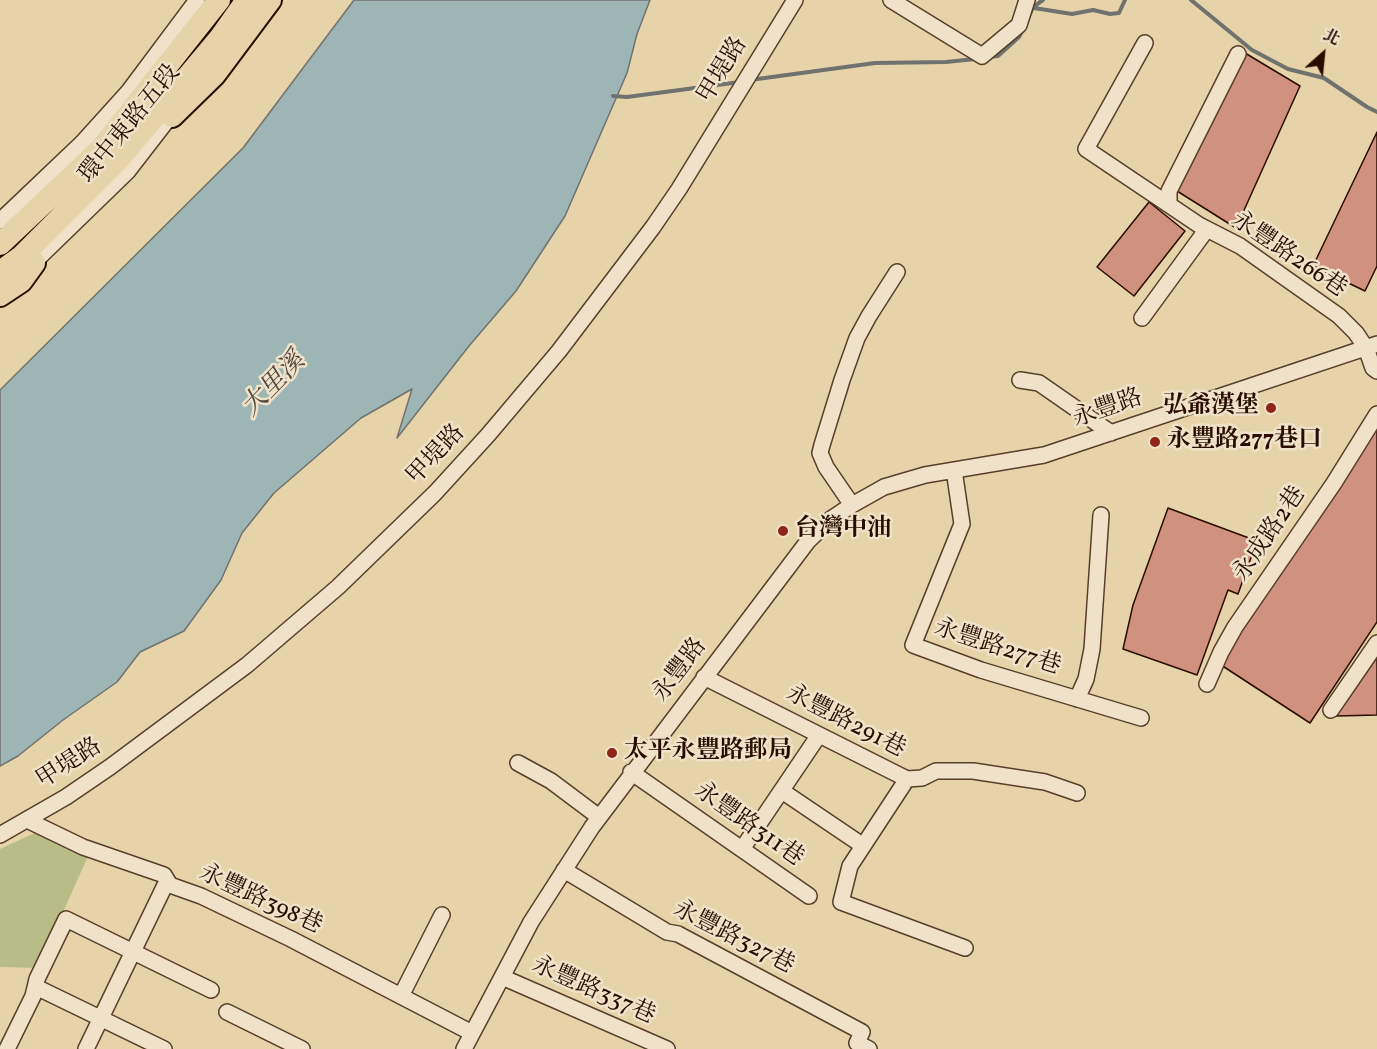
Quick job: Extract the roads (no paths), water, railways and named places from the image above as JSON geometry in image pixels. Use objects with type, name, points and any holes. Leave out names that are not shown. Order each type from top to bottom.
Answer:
[{"type":"highway","points":[[0,244],[101,148],[219,0]]},
{"type":"highway","points":[[0,272],[21,257],[118,160],[220,38],[247,0]]},
{"type":"highway","points":[[169,119],[214,75],[270,0]]},
{"type":"highway","points":[[0,295],[21,280],[34,263]]},
{"type":"street","name":"環中東路五段","points":[[0,221],[82,142],[121,100],[197,0]]},
{"type":"street","name":"環中東路五段","points":[[0,288],[34,263],[128,171],[169,119],[255,0]]},
{"type":"street","name":"甲堤路","points":[[0,836],[110,767],[248,665],[338,587],[435,493],[488,435],[607,289],[679,189],[795,0]]},
{"type":"street","points":[[891,0],[982,56],[1019,25],[1027,0]]},
{"type":"street","name":"永豐路266巷","points":[[1144,43],[1086,149],[1207,229],[1240,246],[1339,316],[1371,346],[1373,368],[1377,371]]},
{"type":"street","points":[[1169,205],[1169,191],[1238,54]]},
{"type":"street","name":"永豐路266巷","points":[[1142,318],[1207,229]]},
{"type":"street","points":[[852,505],[826,467],[820,453],[857,338],[897,272]]},
{"type":"street","name":"永豐路","points":[[464,1049],[531,922],[599,817],[808,541],[831,519],[884,487],[925,475],[1044,455],[1371,346]]},
{"type":"street","points":[[1020,380],[1039,383],[1111,433]]},
{"type":"street","name":"永成路2巷","points":[[1207,684],[1235,627],[1334,483],[1377,414]]},
{"type":"street","name":"永豐路277巷","points":[[954,470],[962,524],[913,645],[981,670],[1141,718]]},
{"type":"street","points":[[1077,699],[1086,679],[1092,649],[1101,515]]},
{"type":"street","points":[[1331,710],[1377,642]]},
{"type":"street","name":"永豐路291巷","points":[[704,677],[907,779],[922,778],[936,771],[973,771],[1046,782],[1077,793]]},
{"type":"street","points":[[742,849],[819,735]]},
{"type":"street","points":[[518,763],[551,782],[599,817]]},
{"type":"street","name":"永豐路311巷","points":[[631,772],[809,897]]},
{"type":"street","points":[[907,779],[850,866],[841,902],[964,948]]},
{"type":"street","points":[[782,790],[856,841]]},
{"type":"street","name":"永豐路398巷","points":[[27,820],[83,847],[164,875],[170,885],[201,896],[291,939],[472,1033]]},
{"type":"street","name":"永豐路327巷","points":[[564,870],[667,932],[678,934],[862,1032],[857,1042],[869,1049]]},
{"type":"street","points":[[86,1049],[167,881]]},
{"type":"street","points":[[401,996],[442,915]]},
{"type":"street","points":[[7,1049],[66,919],[211,990]]},
{"type":"street","name":"永豐路337巷","points":[[502,977],[666,1049]]},
{"type":"street","points":[[36,987],[164,1049]]},
{"type":"street","points":[[227,1012],[302,1049]]},
{"type":"water","name":"大里溪","points":[[354,0],[650,0],[637,34],[627,73],[565,216],[516,291],[469,346],[397,438],[412,389],[361,418],[274,493],[242,533],[221,580],[184,631],[140,652],[117,682],[63,720],[18,756],[0,766],[0,390],[243,148]]},
{"type":"waterway","points":[[1030,14],[1033,7],[1043,0]]},
{"type":"waterway","points":[[1034,8],[1072,14],[1093,10],[1110,14],[1119,13],[1125,0]]},
{"type":"waterway","points":[[1191,0],[1252,50],[1288,69],[1324,78],[1377,112]]},
{"type":"waterway","points":[[989,57],[998,56],[1019,37],[1023,29]]},
{"type":"waterway","points":[[750,80],[875,63],[946,62],[975,59]]},
{"type":"waterway","points":[[613,96],[627,97],[740,82]]},
{"type":"place","name":"弘爺漢堡","points":[[1271,408]]},
{"type":"place","name":"永豐路277巷口","points":[[1155,442]]},
{"type":"place","name":"台灣中油","points":[[783,531]]},
{"type":"place","name":"太平永豐路郵局","points":[[612,753]]}]
